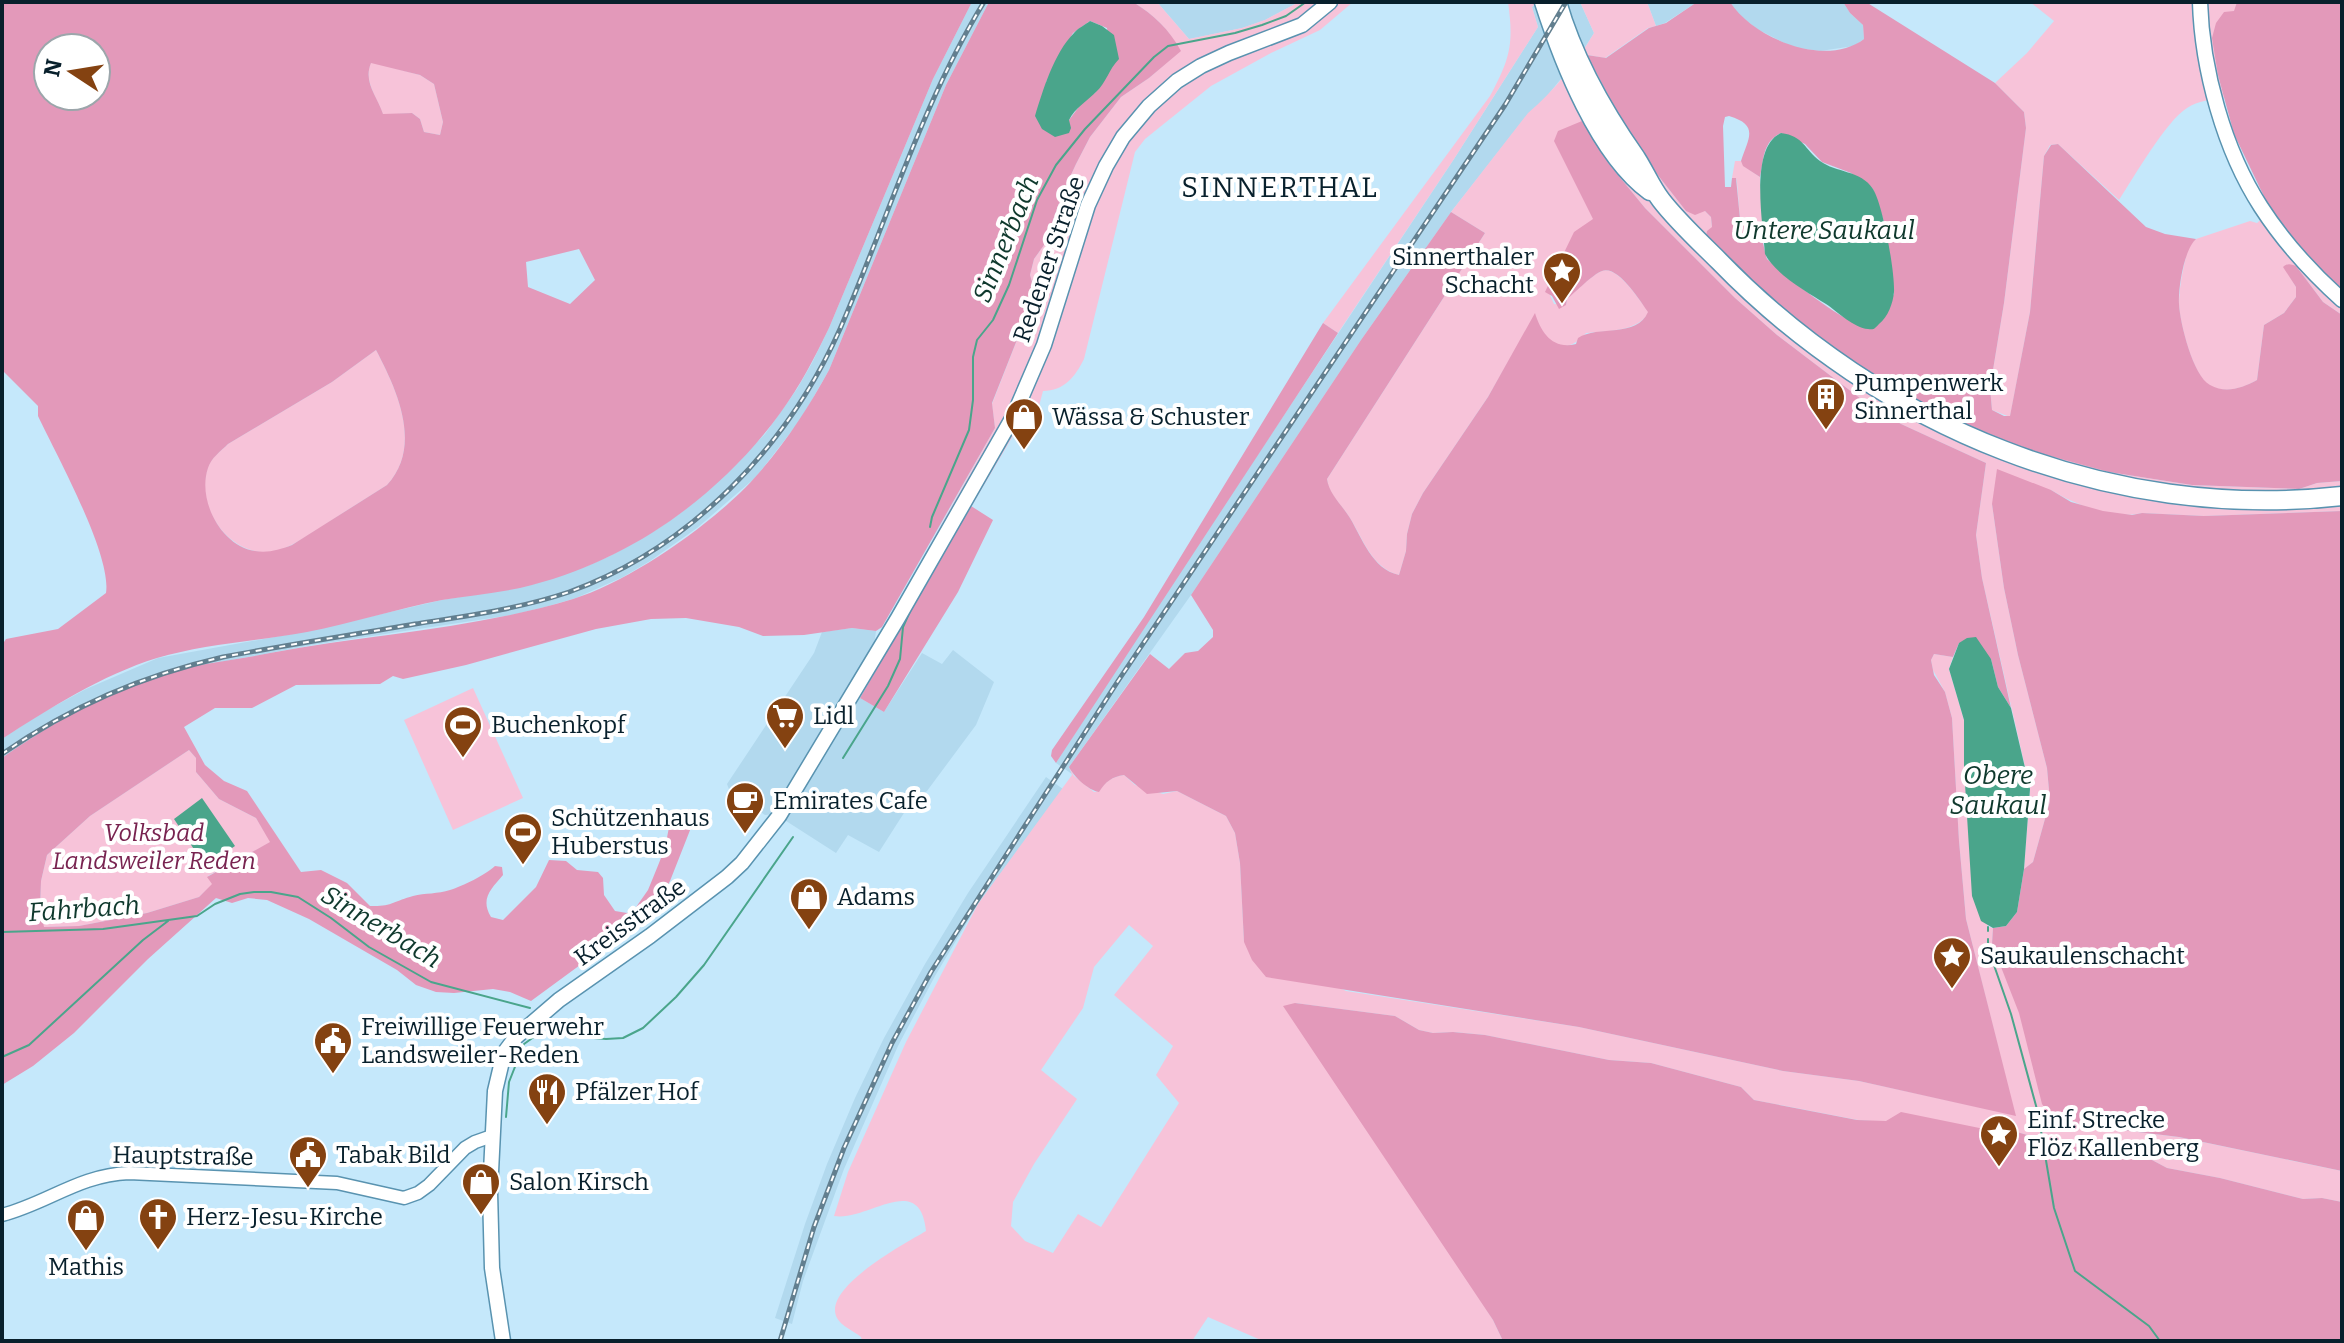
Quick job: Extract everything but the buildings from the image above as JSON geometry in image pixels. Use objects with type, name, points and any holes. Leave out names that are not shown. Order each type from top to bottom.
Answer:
[{"type":"highway","points":[[1544,2],[1562,51],[1599,128],[1632,175],[1659,197],[1755,298],[1833,360],[1882,392],[1980,442],[2055,468],[2120,484],[2204,497],[2270,500],[2342,496]]},
{"type":"highway","points":[[1557,2],[1591,85],[1659,197]]},
{"type":"main road","name":"Redener Straße","points":[[898,618],[1013,417],[1044,345],[1088,205],[1123,137],[1149,106],[1177,81],[1229,53],[1302,25],[1330,2]]},
{"type":"main road","points":[[2200,2],[2209,76],[2243,172],[2262,209],[2322,282],[2342,300]]},
{"type":"main road","name":"Kreisstraße","points":[[501,1341],[493,1306],[492,1136],[504,1053],[516,1037],[559,1000],[650,936],[742,863],[779,816],[898,618]]},
{"type":"street","name":"Hauptstraße","points":[[2,1215],[20,1210],[82,1181],[129,1173],[337,1183],[404,1198],[429,1185],[465,1148],[492,1136]]},
{"type":"shaded area","points":[[2,2],[972,2],[933,79],[829,328],[795,392],[757,442],[702,496],[672,520],[605,559],[569,574],[521,588],[442,600],[307,632],[212,646],[157,658],[96,683],[2,739],[2,645],[6,639],[58,629],[106,593],[106,576],[92,530],[38,416],[38,406],[2,370]],"holes":[[[371,63],[420,75],[434,84],[443,122],[440,135],[424,132],[420,119],[412,113],[383,114],[370,83]],[[579,249],[595,280],[570,304],[528,287],[526,262]],[[376,350],[392,382],[405,436],[398,470],[387,485],[292,545],[278,550],[255,551],[232,540],[222,531],[209,507],[205,481],[209,464],[228,444],[332,382]]]},
{"type":"shaded area","points":[[972,2],[989,2],[946,85],[829,370],[801,419],[756,477],[697,528],[623,577],[576,598],[545,607],[163,673],[94,704],[2,758],[2,739],[38,715],[86,689],[158,658],[308,631],[442,600],[534,584],[610,556],[682,512],[710,489],[765,434],[812,363],[933,79]]},
{"type":"shaded area","points":[[989,2],[1133,2],[1160,23],[1181,51],[1121,97],[1090,137],[1063,192],[1044,245],[1034,259],[1030,275],[1034,289],[992,403],[995,428],[882,627],[876,631],[852,628],[804,635],[763,636],[739,627],[686,618],[651,619],[596,629],[403,679],[393,676],[380,684],[296,685],[252,708],[215,708],[184,727],[205,765],[224,781],[247,791],[301,872],[321,870],[347,883],[370,906],[388,905],[413,896],[450,890],[474,880],[495,866],[502,867],[503,875],[488,894],[487,905],[491,917],[503,920],[536,887],[549,860],[566,861],[577,870],[598,872],[603,878],[604,895],[615,911],[627,913],[634,910],[648,890],[665,848],[670,822],[679,812],[690,809],[696,815],[670,881],[654,910],[615,935],[591,957],[531,1001],[493,989],[436,992],[416,985],[397,970],[309,919],[267,900],[248,898],[232,903],[216,898],[148,959],[74,1033],[33,1066],[2,1085],[2,758],[79,710],[162,674],[215,662],[460,624],[536,609],[596,590],[673,547],[721,510],[758,474],[787,437],[829,370],[946,85]],"holes":[[[1090,21],[1107,28],[1112,66],[1095,93],[1087,96],[1069,120],[1046,82],[1073,33]],[[189,750],[196,758],[196,772],[219,799],[256,818],[270,842],[207,877],[212,884],[199,897],[147,913],[79,926],[44,927],[40,909],[41,881],[47,855],[90,816]]]},
{"type":"shaded area","points":[[1157,2],[1299,2],[1242,28],[1189,39]]},
{"type":"shaded area","points":[[1537,2],[1580,2],[1594,33],[1581,54],[1543,101],[1528,114],[1451,212],[1361,340],[1191,595],[1069,767],[1072,774],[1056,763],[1538,27],[1532,7]]},
{"type":"shaded area","points":[[1647,2],[1697,2],[1656,26]]},
{"type":"shaded area","points":[[1697,2],[1730,2],[1741,15],[1773,38],[1811,50],[1830,51],[1864,39],[1863,25],[1843,2],[1866,2],[1995,83],[2024,112],[2026,128],[1990,388],[1992,410],[2004,416],[2010,416],[2030,312],[2044,156],[2051,145],[2058,144],[2146,227],[2196,239],[2185,260],[2179,304],[2193,360],[2210,385],[2234,389],[2257,380],[2264,325],[2284,313],[2296,297],[2296,287],[2283,267],[2289,264],[2296,266],[2323,302],[2342,315],[2342,481],[2317,483],[2299,489],[2192,485],[2109,472],[2014,446],[1943,416],[1881,383],[1784,311],[1714,248],[1706,236],[1712,227],[1711,217],[1705,211],[1695,215],[1686,211],[1646,160],[1621,120],[1587,55],[1606,58],[1649,28],[1666,23]],"holes":[[[1725,117],[1745,123],[1749,133],[1741,161],[1743,166],[1760,177],[1767,146],[1781,133],[1805,144],[1822,162],[1851,173],[1873,189],[1884,222],[1894,294],[1874,328],[1864,327],[1835,312],[1788,277],[1767,259],[1757,230],[1740,219],[1736,178],[1732,178],[1731,187],[1725,187],[1723,126]]]},
{"type":"shaded area","points":[[1730,2],[1843,2],[1863,25],[1864,39],[1854,46],[1820,51],[1792,47],[1757,29],[1737,13]]},
{"type":"shaded area","points":[[2237,2],[2342,2],[2342,289],[2310,259],[2271,211],[2234,134],[2218,75],[2212,38],[2216,23],[2224,12],[2234,11]]},
{"type":"shaded area","points":[[1582,121],[1609,164],[1645,208],[1735,298],[1777,335],[1869,405],[1901,424],[1986,463],[1976,535],[1982,578],[2011,708],[1998,687],[1991,659],[1959,643],[1953,657],[1934,654],[1931,660],[1952,718],[1966,919],[2016,1116],[1859,1081],[1783,1071],[1579,1027],[1266,977],[1252,960],[1244,942],[1240,863],[1235,833],[1226,816],[1177,791],[1147,794],[1124,775],[1110,780],[1099,792],[1095,791],[1074,775],[1069,767],[1150,654],[1169,669],[1185,653],[1198,651],[1213,637],[1213,630],[1191,595],[1361,340],[1451,212],[1485,233],[1327,479],[1333,495],[1369,552],[1390,572],[1399,575],[1412,514],[1423,493],[1488,397],[1535,313],[1549,338],[1568,345],[1576,344],[1578,338],[1586,334],[1626,328],[1643,320],[1648,312],[1628,285],[1608,271],[1594,276],[1559,309],[1552,296],[1545,292],[1574,232],[1593,219],[1554,141],[1558,131]]},
{"type":"shaded area","points":[[1323,323],[1338,333],[1056,763],[1051,756],[1052,750],[1144,617]]},
{"type":"shaded area","points":[[1997,469],[2051,490],[2071,502],[2132,515],[2342,511],[2342,1171],[2179,1137],[2065,1123],[2052,1118],[2042,1104],[2019,1013],[1992,944],[1993,928],[2006,926],[2017,912],[2024,869],[2033,862],[2050,801],[2047,768],[2004,588],[1992,504]]},
{"type":"shaded area","points":[[971,506],[993,520],[958,592],[884,712],[860,698]]},
{"type":"shaded area","points":[[852,628],[876,631],[874,645],[775,814],[765,815],[730,792],[727,784],[814,653],[822,632]]},
{"type":"shaded area","points":[[953,650],[994,682],[976,725],[927,791],[911,802],[879,852],[848,835],[836,853],[783,819],[860,698],[884,712],[922,653],[942,664]]},
{"type":"shaded area","points":[[1046,777],[1063,789],[978,904],[935,976],[898,1046],[844,1169],[803,1281],[792,1324],[775,1318],[827,1164],[884,1038],[968,893]]},
{"type":"shaded area","points":[[1295,1003],[1395,1016],[1419,1030],[1433,1033],[1485,1035],[1609,1060],[1651,1063],[1741,1087],[1754,1100],[1857,1120],[1886,1121],[1901,1112],[2004,1133],[2017,1132],[2050,1146],[2069,1148],[2086,1145],[2152,1160],[2167,1168],[2303,1199],[2322,1198],[2342,1202],[2342,1341],[1503,1341],[1493,1320],[1283,1006]]},
{"type":"green space","points":[[1133,2],[1157,2],[1189,39],[1242,28],[1299,2],[1353,2],[1320,30],[1211,86],[1145,139],[1135,152],[1084,359],[1068,382],[1057,389],[1043,391],[1039,406],[1024,417],[901,626],[889,619],[995,428],[992,404],[1034,289],[1030,275],[1034,259],[1044,245],[1076,164],[1090,137],[1121,97],[1180,51],[1160,23]]},
{"type":"green space","points":[[1508,2],[1537,2],[1532,7],[1538,27],[1338,333],[1323,323],[1497,83],[1509,51],[1511,29]]},
{"type":"green space","points":[[1580,2],[1647,2],[1656,26],[1648,28],[1605,58],[1588,55],[1601,84],[1646,160],[1686,211],[1705,211],[1711,217],[1714,248],[1784,311],[2109,472],[2192,485],[2299,489],[2317,483],[2342,481],[2342,511],[2131,515],[2107,513],[2083,506],[2051,490],[1992,504],[2004,588],[2047,768],[2050,801],[2033,862],[2024,869],[2030,789],[1982,578],[1976,535],[1986,463],[1901,424],[1869,405],[1777,335],[1735,298],[1645,208],[1609,164],[1582,121],[1578,187],[1594,219],[1549,293],[1554,304],[1566,305],[1567,299],[1589,279],[1608,271],[1622,279],[1649,312],[1630,327],[1586,333],[1578,341],[1563,346],[1549,339],[1535,315],[1488,397],[1412,514],[1399,575],[1375,559],[1330,490],[1327,479],[1485,233],[1451,212],[1528,113],[1564,76],[1594,33]]},
{"type":"green space","points":[[2030,2],[2237,2],[2218,75],[2224,97],[2196,104],[2179,115],[2151,150],[2119,200],[2058,144],[2050,145],[2044,156],[2030,312],[2010,417],[1992,410],[1990,388],[2026,128],[2024,112],[1995,83],[2027,53],[2054,21]]},
{"type":"green space","points":[[371,62],[420,75],[434,84],[443,122],[440,135],[424,132],[420,119],[412,113],[383,115],[370,83]]},
{"type":"green space","points":[[1735,161],[1741,161],[1760,177],[1764,239],[1755,227],[1740,219],[1737,182],[1736,178],[1732,178]]},
{"type":"green space","points":[[2271,211],[2310,258],[2342,289],[2342,315],[2323,302],[2296,266],[2284,267],[2296,287],[2296,297],[2284,313],[2264,325],[2257,380],[2222,390],[2210,386],[2198,371],[2181,320],[2182,272],[2189,245],[2196,239],[2250,221],[2257,223]]},
{"type":"green space","points":[[376,350],[392,382],[405,436],[398,470],[387,485],[282,549],[260,552],[245,548],[231,539],[211,514],[206,498],[205,483],[211,461],[228,444],[332,382]]},
{"type":"green space","points":[[1934,654],[1953,657],[1949,669],[1964,720],[1964,768],[1988,927],[1993,928],[1992,944],[2065,1123],[2178,1137],[2342,1171],[2342,1202],[2322,1198],[2303,1199],[2167,1168],[2152,1160],[2086,1145],[2069,1148],[2050,1146],[2017,1132],[1858,1120],[1754,1100],[1741,1087],[1651,1063],[1609,1060],[1485,1035],[1433,1033],[1419,1030],[1395,1016],[1295,1003],[1493,1320],[1503,1341],[1263,1341],[1208,1317],[1192,1341],[862,1341],[837,1318],[835,1306],[841,1293],[853,1280],[926,1231],[922,1213],[914,1204],[903,1201],[847,1216],[834,1216],[848,1172],[906,1042],[978,904],[1072,775],[1069,767],[1074,776],[1094,792],[1110,780],[1124,775],[1135,785],[1163,794],[1177,791],[1226,816],[1235,833],[1240,863],[1244,942],[1346,991],[1579,1027],[1783,1071],[1859,1081],[2015,1115],[1966,919],[1952,718],[1931,660]],"holes":[[[1129,925],[1153,946],[1114,995],[1173,1046],[1156,1075],[1179,1103],[1101,1227],[1078,1214],[1053,1253],[1025,1241],[1011,1226],[1013,1202],[1077,1099],[1041,1070],[1083,1008],[1094,967]]]},
{"type":"green space","name":"Buchenkopf","points":[[473,688],[523,798],[453,830],[404,720]]},
{"type":"green space","name":"Volksbad Landsweiler Reden","points":[[189,750],[196,758],[196,772],[219,799],[256,818],[271,842],[208,876],[213,884],[199,897],[147,913],[79,926],[43,927],[41,881],[47,855],[90,816]]},
{"type":"water","points":[[1090,21],[1114,35],[1119,59],[1099,88],[1069,120],[1069,133],[1055,137],[1042,129],[1035,116],[1050,72],[1061,51],[1076,31]]},
{"type":"water","name":"Untere Saukaul","points":[[1781,133],[1795,137],[1820,161],[1862,178],[1877,197],[1888,239],[1894,292],[1887,314],[1874,329],[1852,323],[1801,288],[1776,269],[1765,254],[1761,170],[1771,141]]},
{"type":"water","name":"Obere Saukaul","points":[[1976,637],[1991,659],[1998,687],[2011,708],[2030,789],[2024,869],[2017,912],[2006,926],[1993,928],[1981,921],[1972,896],[1964,720],[1949,669],[1959,643]]},
{"type":"water","points":[[202,798],[235,846],[205,866],[174,819]]},
{"type":"waterway","name":"Sinnerbach","points":[[930,527],[969,430],[973,357],[977,340],[993,320],[1009,285],[1037,200],[1056,165],[1085,129],[1168,46],[1262,25],[1286,16],[1306,2]]},
{"type":"waterway","name":"Sinnerbach","points":[[843,758],[888,686],[900,659],[903,627],[911,609]]},
{"type":"waterway","name":"Sinnerbach","points":[[506,1117],[509,1082],[524,1044],[538,1034],[550,1031],[606,1039],[623,1038],[643,1028],[704,965],[793,837]]},
{"type":"waterway","name":"Sinnerbach","points":[[2,932],[103,929],[197,916],[215,904],[240,894],[271,892],[298,897],[369,947],[431,982],[530,1008]]},
{"type":"waterway","points":[[2,1057],[29,1045],[143,940],[168,921]]},
{"type":"waterway","points":[[1988,939],[1988,948],[2011,1014],[2038,1113],[2054,1208],[2075,1271],[2149,1326],[2160,1341]]},
{"type":"railway","points":[[2,754],[81,707],[164,673],[223,657],[492,611],[569,592],[614,573],[656,549],[695,520],[731,488],[764,452],[818,372],[840,329],[924,121],[984,2]]},
{"type":"railway","points":[[780,1341],[814,1227],[844,1148],[892,1043],[931,972],[1118,681],[1505,105],[1566,2]]},
{"type":"place","name":"Sinnerthaler Schacht","points":[[1562,305]]},
{"type":"place","name":"Pumpenwerk Sinnerthal","points":[[1826,431]]},
{"type":"place","name":"Wässa & Schuster","points":[[1024,451]]},
{"type":"place","name":"Lidl","points":[[785,750]]},
{"type":"place","name":"Buchenkopf","points":[[463,759]]},
{"type":"place","name":"Emirates Cafe","points":[[745,835]]},
{"type":"place","name":"Schützenhaus Huberstus","points":[[523,866]]},
{"type":"place","name":"Adams","points":[[809,931]]},
{"type":"place","name":"Saukaulenschacht","points":[[1952,990]]},
{"type":"place","name":"Freiwillige Feuerwehr Landsweiler-Reden","points":[[333,1075]]},
{"type":"place","name":"Pfälzer Hof","points":[[547,1126]]},
{"type":"place","name":"Einf. Strecke Flöz Kallenberg","points":[[1999,1168]]},
{"type":"place","name":"Tabak Bild","points":[[308,1189]]},
{"type":"place","name":"Salon Kirsch","points":[[481,1216]]},
{"type":"place","name":"Herz-Jesu-Kirche","points":[[158,1251]]},
{"type":"place","name":"Mathis","points":[[86,1252]]},
{"type":"district","name":"SINNERTHAL","points":[[1280,187]]},
{"type":"water label","name":"Fahrbach","points":[[84,909]]}]
